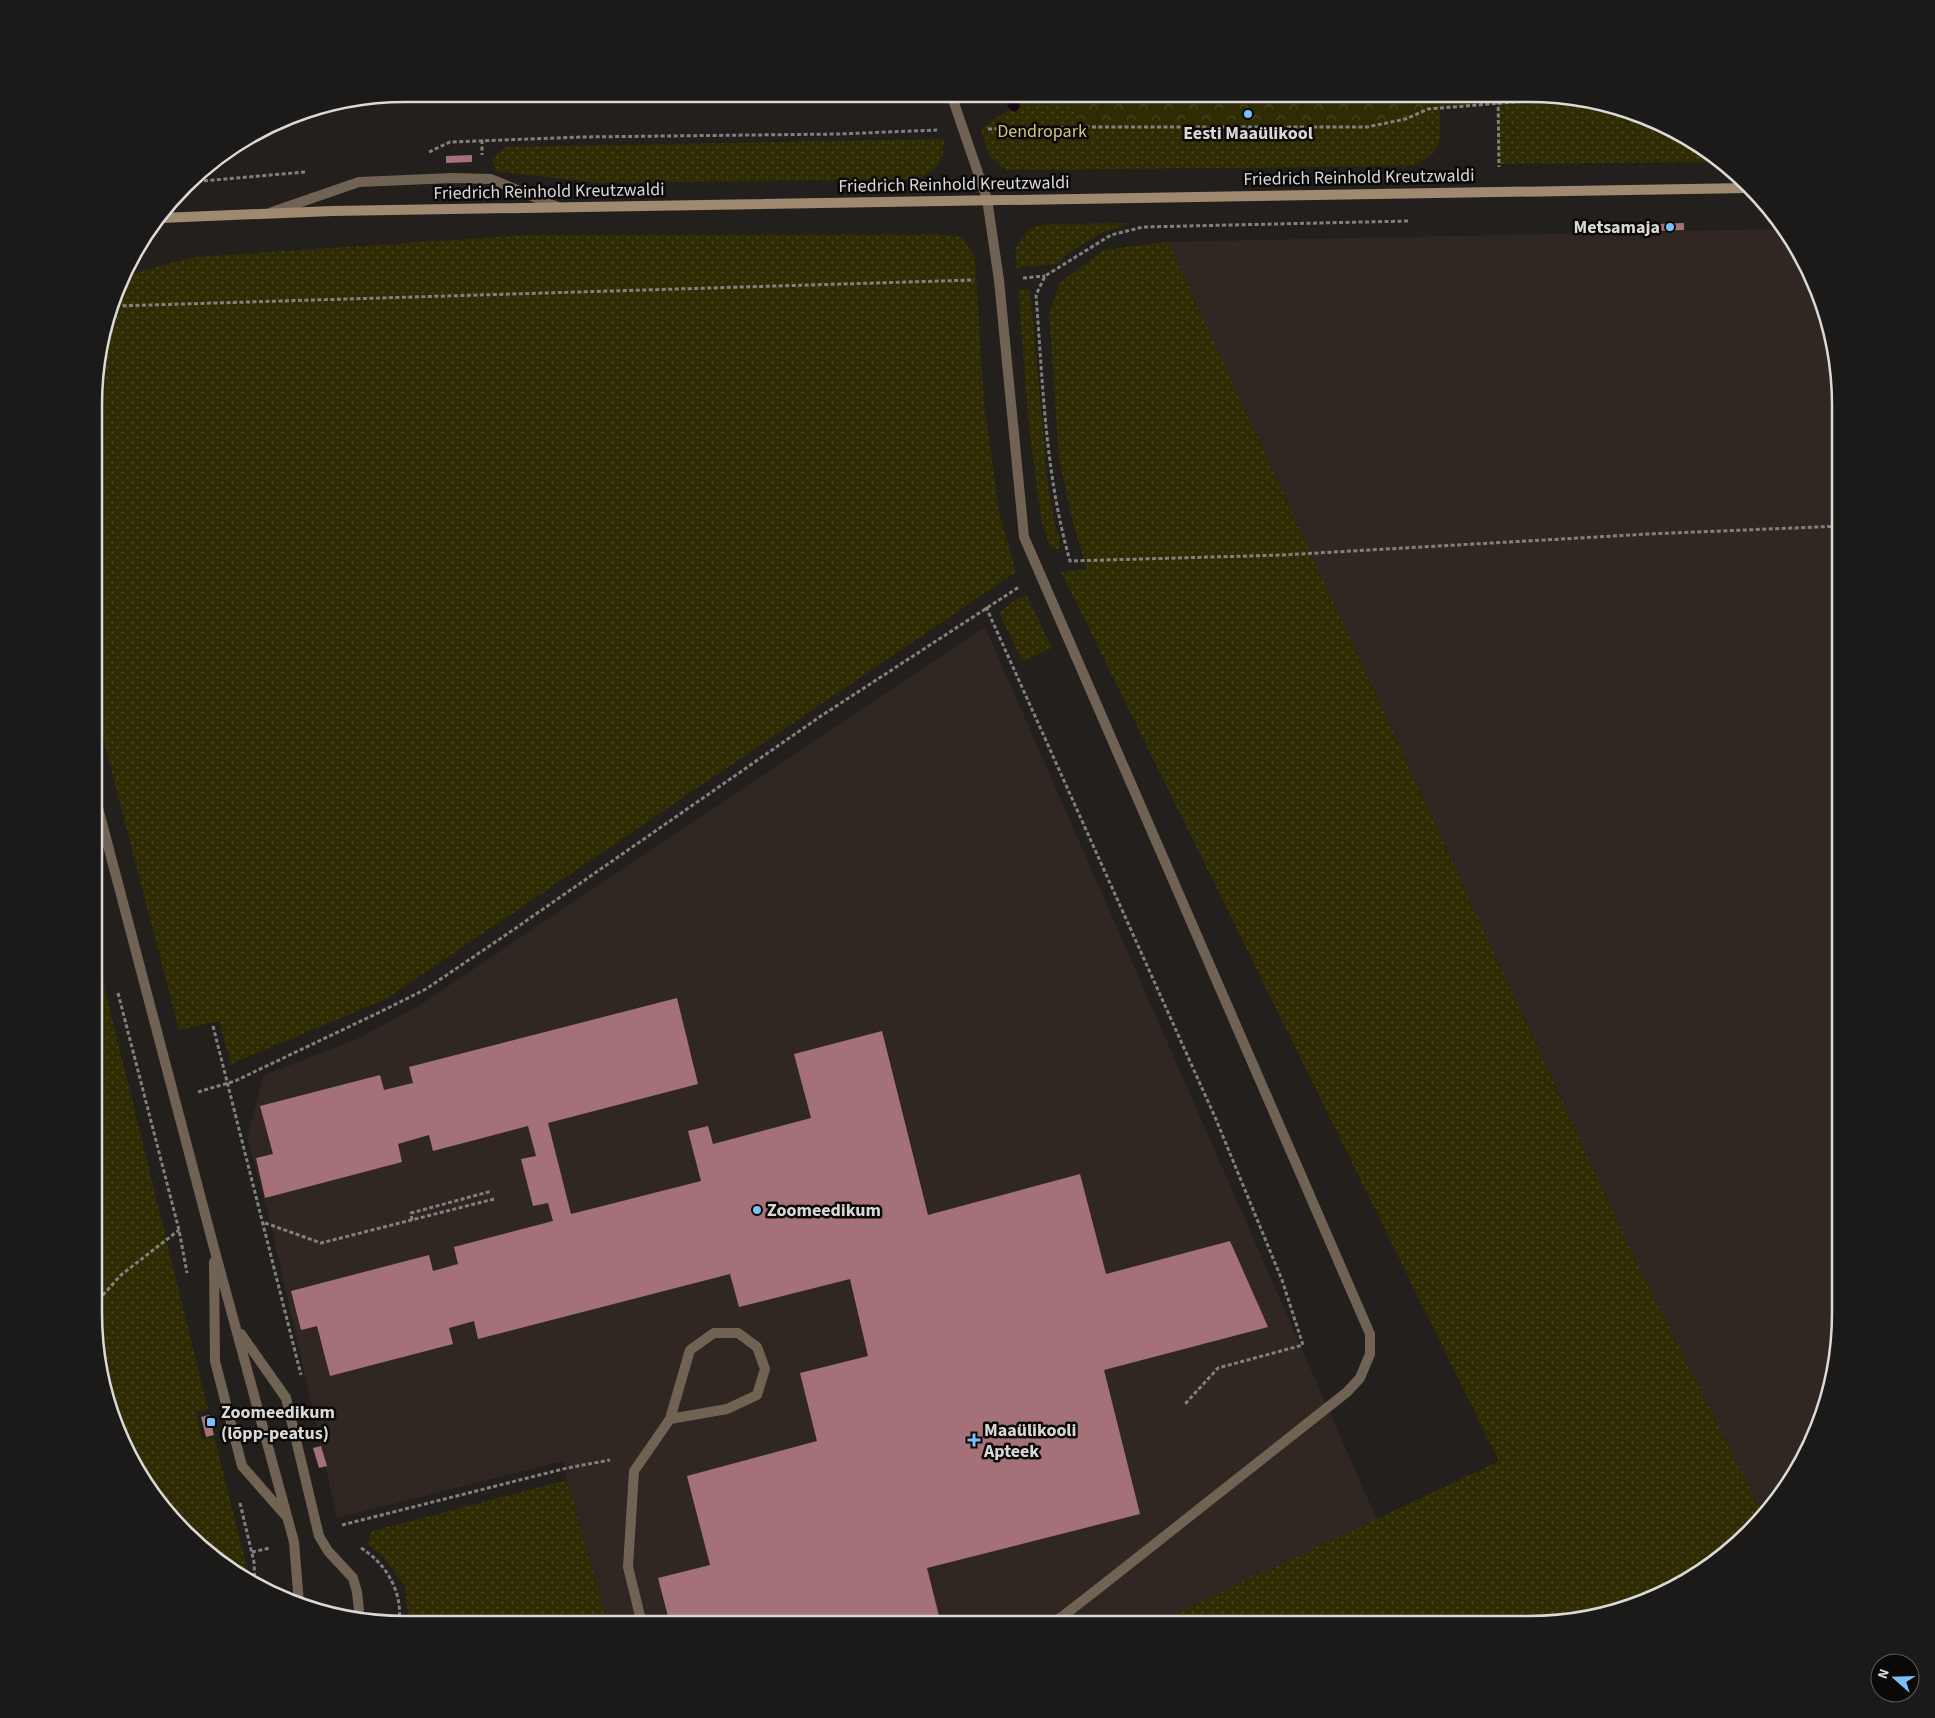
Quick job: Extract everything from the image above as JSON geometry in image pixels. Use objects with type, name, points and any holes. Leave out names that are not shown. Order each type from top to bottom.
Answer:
[{"type":"main road","name":"Friedrich Reinhold Kreutzwaldi","points":[[168,218],[558,207],[1741,188]]},
{"type":"lane","points":[[955,103],[987,199],[1000,280],[1024,538],[1370,1334],[1370,1354],[1360,1378],[1347,1392],[1063,1616]]},
{"type":"lane","points":[[266,214],[359,182],[452,178],[491,180],[558,207]]},
{"type":"lane","points":[[102,823],[174,1099],[294,1542],[298,1595]]},
{"type":"lane","points":[[214,1248],[216,1361],[242,1466],[286,1516]]},
{"type":"lane","points":[[236,1327],[286,1398],[319,1536],[328,1551],[353,1578],[357,1592],[358,1612]]},
{"type":"lane","points":[[640,1616],[628,1567],[634,1471],[670,1419],[690,1350],[714,1333],[738,1333],[757,1347],[765,1369],[756,1395],[727,1409],[670,1419]]},
{"type":"path","points":[[424,155],[450,142],[458,141],[581,137],[839,134],[1084,127],[1367,127],[1406,119],[1428,109],[1502,103]]},
{"type":"path","points":[[203,181],[308,172]]},
{"type":"path","points":[[120,306],[1000,280],[1045,276]]},
{"type":"path","points":[[1036,295],[1050,466],[1060,526],[1070,561]]},
{"type":"path","points":[[147,1108],[228,1083],[426,989],[821,716],[986,607],[1039,575],[1070,561],[1283,555],[1648,534],[1833,526]]},
{"type":"path","points":[[986,607],[1215,1117],[1282,1280],[1303,1345],[1218,1368],[1185,1404]]},
{"type":"path","points":[[116,986],[179,1230],[188,1279]]},
{"type":"path","points":[[213,1026],[302,1372],[300,1380]]},
{"type":"path","points":[[412,1220],[411,1214],[492,1191]]},
{"type":"path","points":[[264,1223],[321,1243],[494,1199]]},
{"type":"path","points":[[102,1296],[122,1275],[179,1230]]},
{"type":"path","points":[[330,1534],[343,1524],[567,1468],[646,1454]]},
{"type":"path","points":[[239,1500],[252,1552],[255,1576]]},
{"type":"path","points":[[319,1536],[330,1534],[346,1538],[370,1554],[386,1572],[397,1591],[400,1616]]},
{"type":"path","points":[[252,1552],[294,1542]]},
{"type":"shaded area","points":[[1776,229],[1801,271],[1816,308],[1827,346],[1833,405],[1833,1313],[1827,1372],[1809,1429],[1782,1481],[1760,1508],[1632,1253],[1168,242]]},
{"type":"shaded area","points":[[985,627],[1377,1520],[1171,1616],[606,1616],[567,1480],[564,1461],[337,1518],[271,1225],[247,1137],[264,1075],[355,1040],[417,1007]]},
{"type":"green space","name":"Dendropark","points":[[1013,103],[1488,103],[1440,108],[1441,128],[1438,143],[1430,155],[1413,166],[1007,170],[992,158],[981,129],[1014,106]]},
{"type":"green space","name":"Eesti Maaülikool","points":[[1074,103],[1427,103],[1428,109],[1406,119],[1360,127],[1084,127]]},
{"type":"green space","name":"Dendropark","points":[[1498,103],[1550,103],[1589,108],[1608,113],[1664,134],[1710,162],[1499,164]]},
{"type":"green space","points":[[944,139],[943,154],[938,164],[930,172],[916,179],[599,183],[495,171],[492,159],[505,147]]},
{"type":"green space","points":[[1132,223],[1101,233],[1067,254],[1058,264],[1016,268],[1016,248],[1025,234],[1035,226],[1051,224]]},
{"type":"green space","points":[[938,234],[962,237],[975,257],[984,404],[999,511],[1016,572],[386,999],[231,1064],[219,1021],[179,1030],[102,734],[102,405],[108,346],[119,308],[133,274],[195,257],[528,235]]},
{"type":"green space","points":[[1168,242],[1632,1253],[1760,1508],[1744,1527],[1698,1565],[1646,1592],[1589,1610],[1550,1615],[1171,1616],[1499,1461],[1061,572],[1087,569],[1074,527],[1059,460],[1049,313],[1060,283],[1103,250]]},
{"type":"green space","points":[[1030,289],[1048,485],[1055,525],[1060,539],[1059,549],[1054,549],[1050,546],[1041,519],[1029,426],[1018,290]]},
{"type":"green space","points":[[1026,594],[1052,648],[1022,661],[999,613],[1012,602]]},
{"type":"green space","points":[[102,977],[208,1409],[196,1412],[203,1440],[214,1436],[248,1571],[221,1553],[191,1527],[153,1481],[126,1429],[108,1372],[102,1313]]},
{"type":"green space","points":[[567,1480],[606,1616],[408,1616],[405,1586],[383,1557],[368,1544],[372,1531]]},
{"type":"building","points":[[472,155],[472,162],[446,163],[446,156]]},
{"type":"building","name":"Metsamaja","points":[[1684,223],[1684,230],[1658,231],[1657,224]]},
{"type":"building","points":[[677,998],[698,1084],[548,1123],[571,1214],[701,1181],[688,1131],[708,1126],[713,1144],[811,1118],[794,1054],[882,1031],[928,1215],[1080,1174],[1106,1274],[1230,1241],[1268,1327],[1104,1370],[1140,1514],[927,1568],[939,1616],[668,1616],[658,1578],[710,1565],[687,1476],[817,1441],[800,1373],[868,1356],[850,1279],[739,1307],[730,1274],[478,1339],[474,1321],[449,1328],[453,1344],[330,1376],[317,1326],[301,1330],[291,1291],[429,1255],[433,1271],[458,1264],[454,1247],[553,1221],[548,1203],[533,1206],[521,1159],[536,1156],[528,1126],[433,1151],[429,1135],[398,1144],[402,1162],[265,1198],[256,1158],[273,1154],[260,1106],[380,1075],[384,1090],[413,1083],[409,1067]]},
{"type":"building","points":[[209,1415],[214,1435],[206,1437],[201,1417]]},
{"type":"building","points":[[321,1446],[327,1466],[319,1468],[313,1448]]},
{"type":"place","name":"Eesti Maaülikool","points":[[1248,114]]},
{"type":"place","name":"Metsamaja","points":[[1670,227]]},
{"type":"place","name":"Zoomeedikum","points":[[757,1210]]},
{"type":"place","name":"Zoomeedikum (lõpp-peatus)","points":[[211,1422]]},
{"type":"place","name":"Maaülikooli Apteek","points":[[974,1440]]}]
